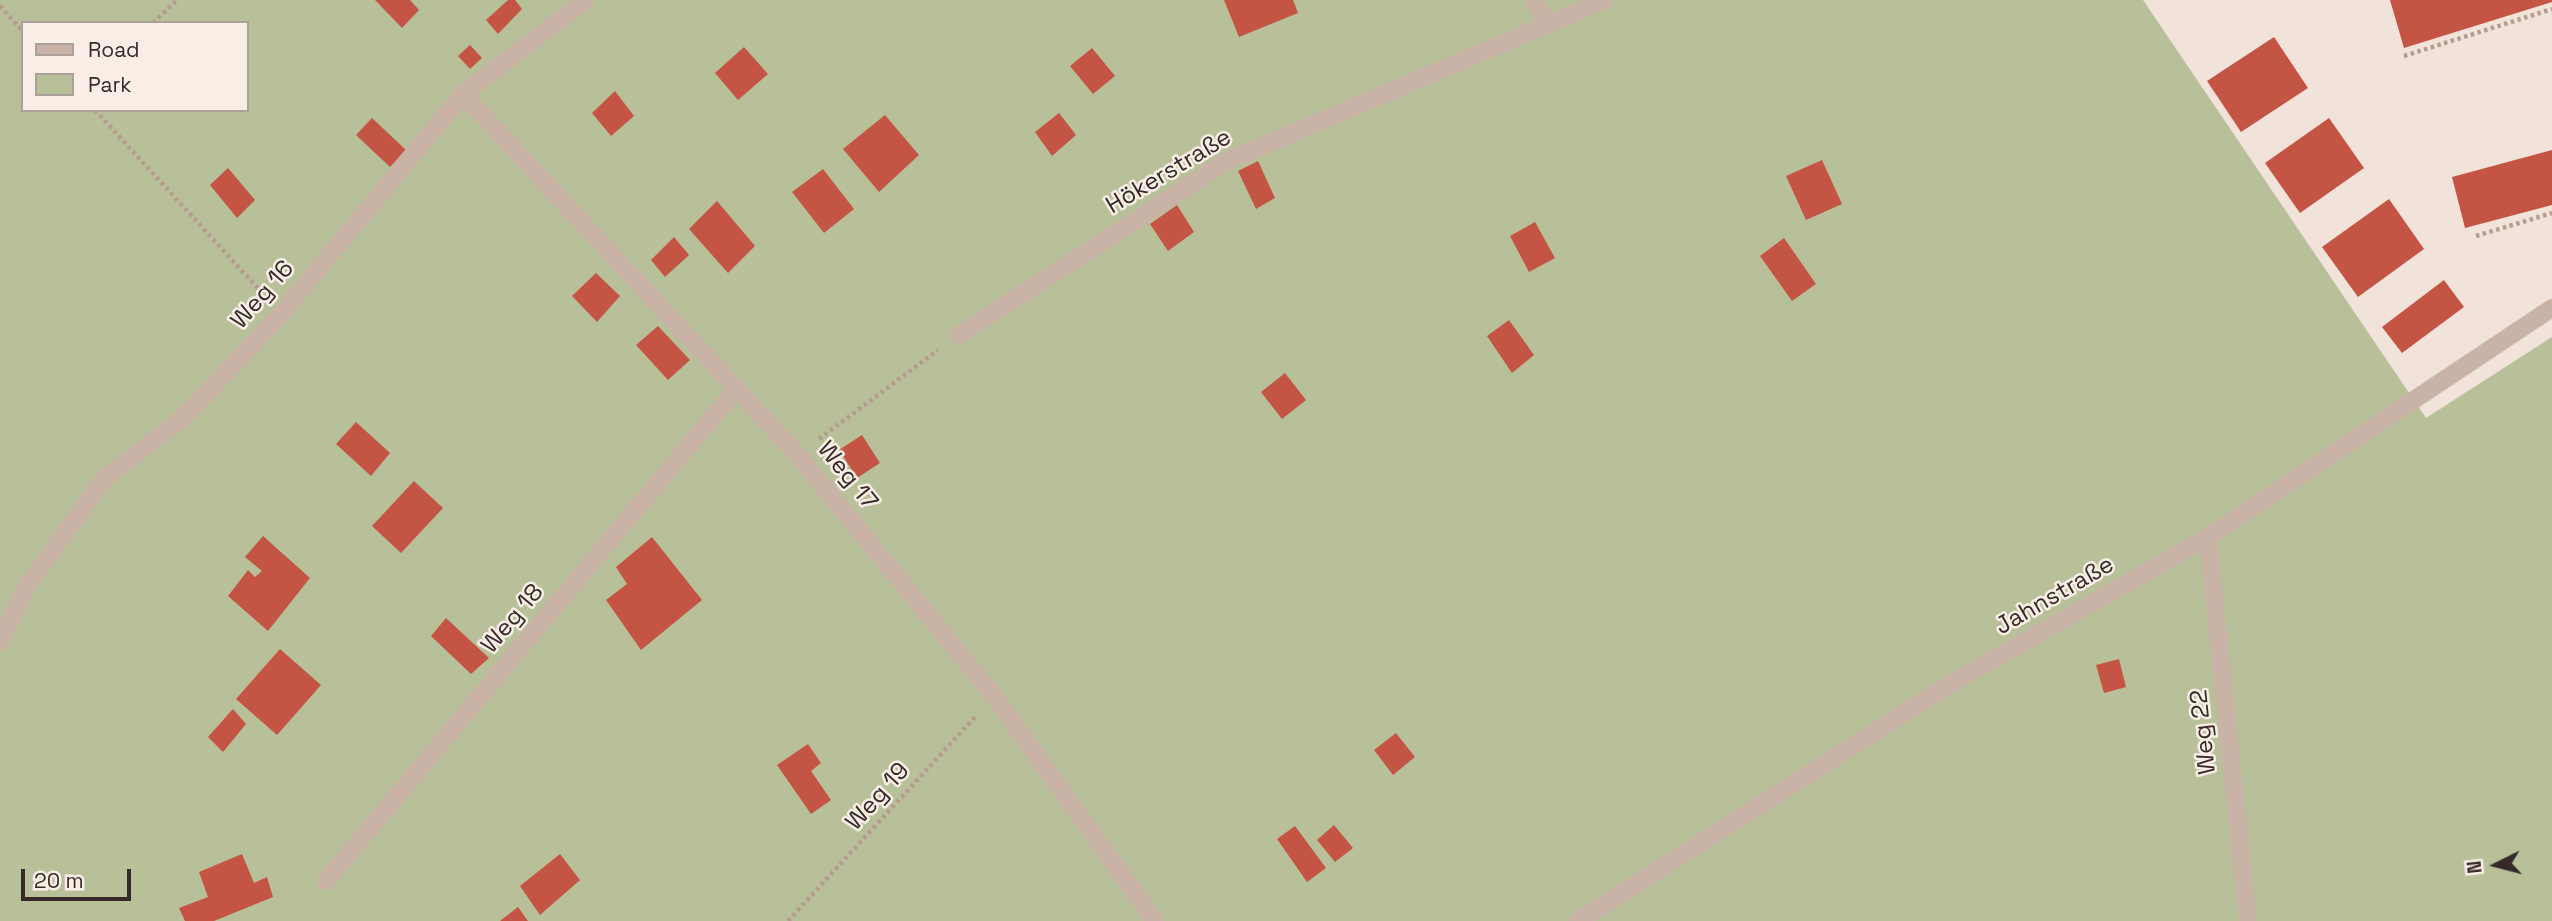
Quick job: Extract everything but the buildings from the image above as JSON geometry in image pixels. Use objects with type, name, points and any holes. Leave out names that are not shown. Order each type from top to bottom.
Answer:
[{"type":"street","name":"Weg 16","points":[[0,642],[28,585],[103,480],[185,416],[281,314],[463,94],[586,0]]},
{"type":"street","points":[[1533,0],[1549,25]]},
{"type":"street","name":"Hökerstraße","points":[[959,335],[1227,161],[1605,0]]},
{"type":"street","name":"Weg 17","points":[[463,94],[798,455],[994,696],[1155,921]]},
{"type":"street","name":"Jahnstraße","points":[[1578,921],[1947,686],[2208,537],[2552,308]]},
{"type":"street","name":"Weg 18","points":[[326,881],[737,388]]},
{"type":"street","name":"Weg 22","points":[[2208,537],[2248,921]]},
{"type":"path","points":[[155,21],[177,0]]},
{"type":"path","points":[[0,6],[21,29]]},
{"type":"path","points":[[2404,56],[2552,9]]},
{"type":"path","points":[[97,112],[281,314]]},
{"type":"path","points":[[2476,236],[2552,214]]},
{"type":"path","points":[[798,455],[959,335]]},
{"type":"path","name":"Weg 19","points":[[788,921],[994,696]]},
{"type":"green space","points":[[0,0],[2143,0],[2426,418],[2552,337],[2552,921],[0,921]]}]
